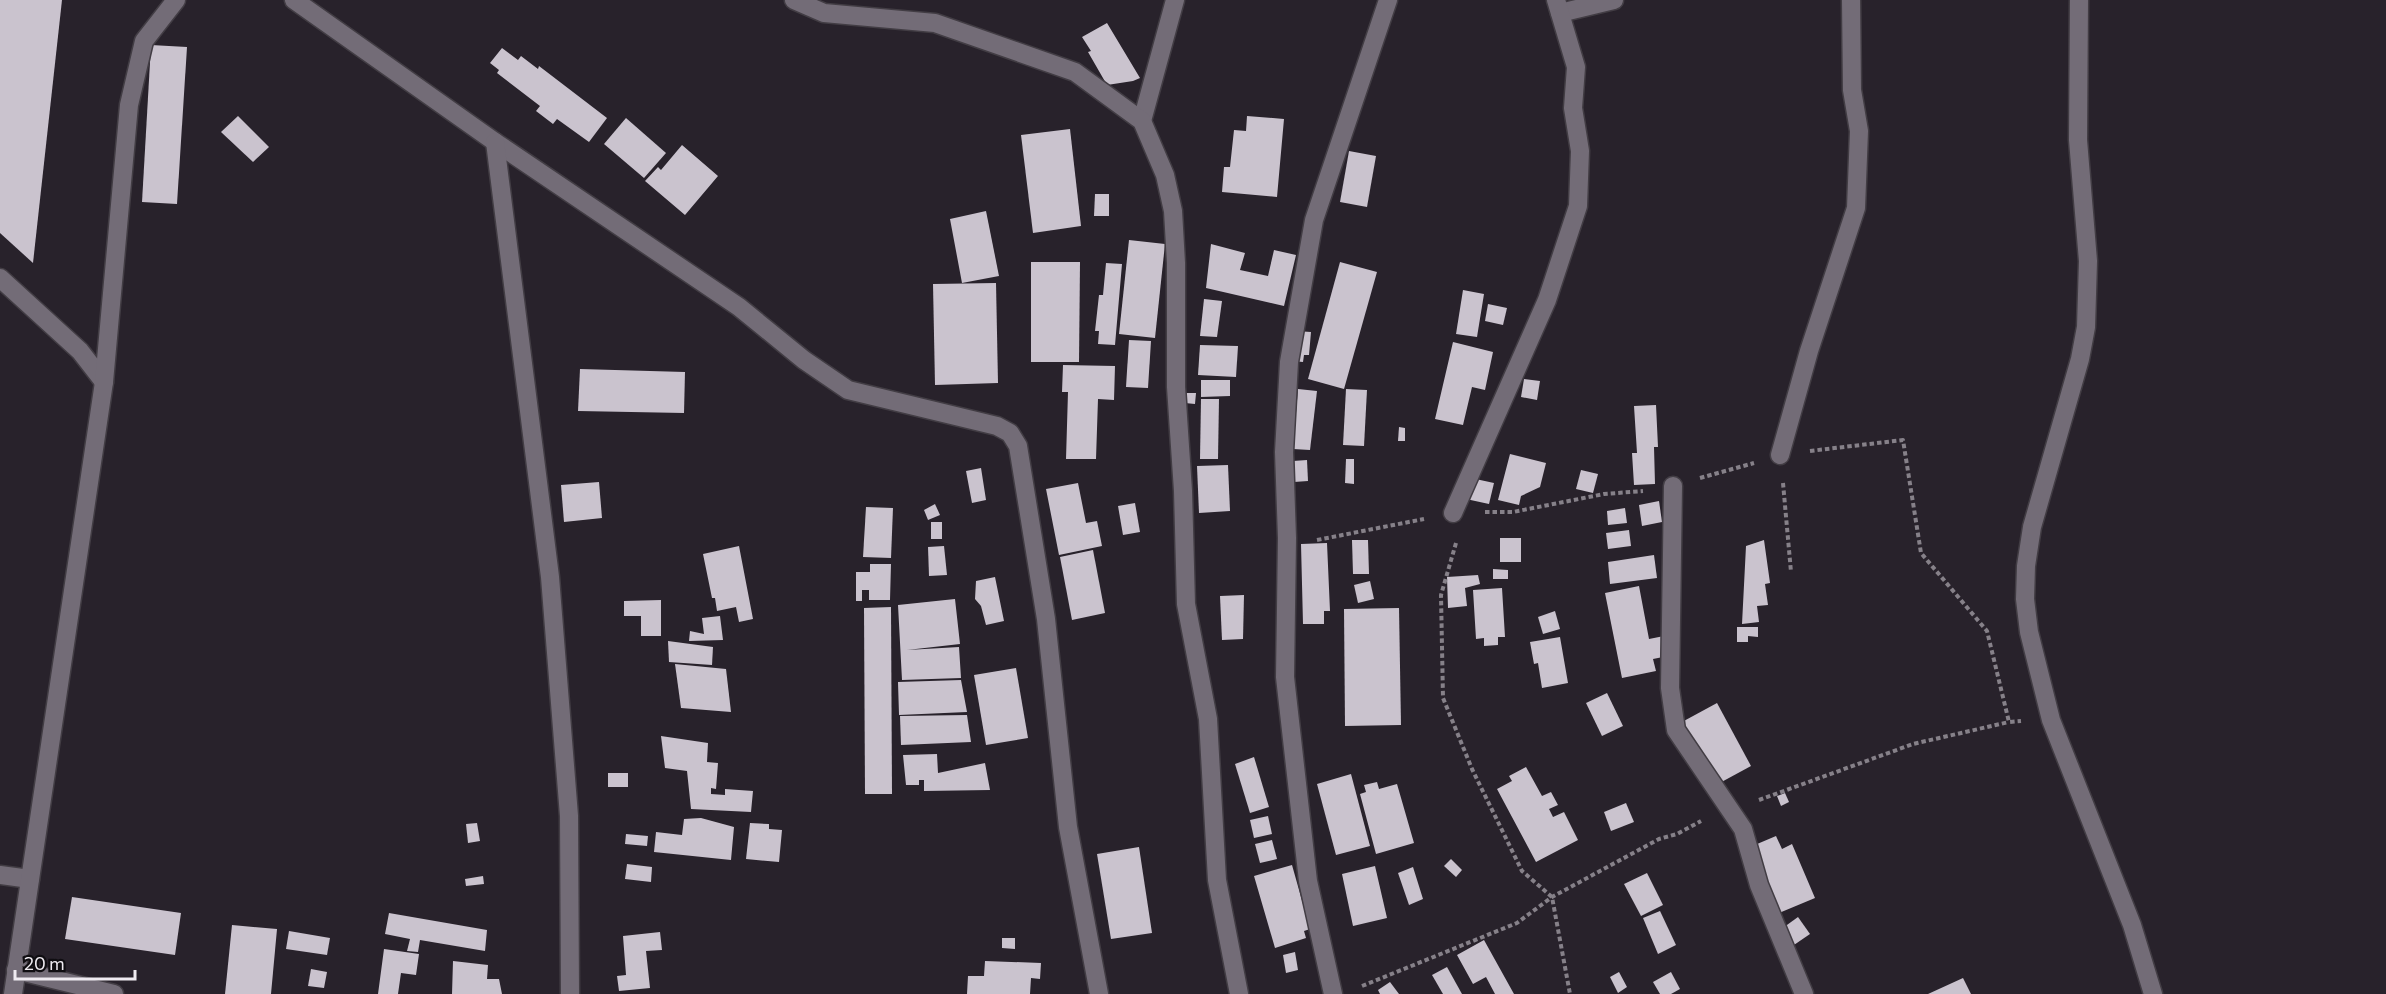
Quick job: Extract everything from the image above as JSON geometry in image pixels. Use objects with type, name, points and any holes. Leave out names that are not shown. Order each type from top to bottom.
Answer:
[{"type":"street","points":[[13,994],[104,382],[129,105],[144,41],[176,0]]},
{"type":"street","points":[[294,0],[495,142],[740,308],[804,360],[848,390],[997,426],[1010,433],[1018,446],[1046,619],[1068,827],[1099,994]]},
{"type":"street","points":[[794,0],[934,23],[1075,72],[1142,121],[1164,175],[1173,211],[1176,263],[1176,387],[1186,604],[1208,720],[1216,880],[1239,994]]},
{"type":"street","points":[[1142,121],[1175,0]]},
{"type":"street","points":[[1342,992],[1308,881],[1285,677],[1287,538],[1284,452],[1289,362],[1314,220],[1388,0]]},
{"type":"street","points":[[1453,513],[1547,300],[1578,206],[1580,150],[1574,108],[1576,67],[1558,7],[1614,0]]},
{"type":"street","points":[[1780,455],[1809,351],[1856,208],[1859,131],[1852,90],[1851,0]]},
{"type":"street","points":[[2079,0],[2078,140],[2088,261],[2086,327],[2080,359],[2032,527],[2026,566],[2025,599],[2029,633],[2051,719],[2132,925],[2153,994]]},
{"type":"street","points":[[495,142],[550,576],[569,816],[570,994]]},
{"type":"street","points":[[0,278],[80,351],[104,382]]},
{"type":"street","points":[[1673,486],[1670,688],[1676,730],[1732,810],[1743,830],[1759,885],[1804,994]]},
{"type":"street","points":[[0,875],[30,879]]},
{"type":"street","points":[[16,970],[114,994]]},
{"type":"path","points":[[1673,486],[1780,455],[1904,440],[1921,554],[1987,631],[2009,722]]},
{"type":"path","points":[[1780,455],[1791,572]]},
{"type":"path","points":[[1490,511],[1520,511],[1620,491]]},
{"type":"path","points":[[1319,540],[1453,513],[1458,537],[1441,595],[1443,698],[1472,769],[1522,871],[1552,897],[1570,994]]},
{"type":"path","points":[[1732,810],[1914,744],[2009,722],[2051,719]]},
{"type":"path","points":[[1342,992],[1517,923],[1552,897],[1659,839],[1677,834],[1700,821]]},
{"type":"building","points":[[0,0],[62,0],[33,263],[0,233]]},
{"type":"building","points":[[1107,23],[1140,78],[1107,85],[1082,37]]},
{"type":"building","points":[[151,45],[187,47],[177,204],[142,202]]},
{"type":"building","points":[[502,48],[518,60],[521,56],[538,69],[539,66],[607,118],[589,142],[557,119],[553,124],[536,111],[540,106],[497,73],[499,70],[490,63]]},
{"type":"building","points":[[238,116],[269,147],[253,162],[221,132]]},
{"type":"building","points":[[1247,116],[1284,119],[1277,197],[1222,192],[1224,167],[1230,167],[1234,130],[1246,131]]},
{"type":"building","points":[[626,118],[666,153],[644,178],[604,144]]},
{"type":"building","points":[[1070,129],[1081,226],[1033,233],[1021,135]]},
{"type":"building","points":[[682,145],[718,176],[685,215],[645,181],[658,167],[661,170]]},
{"type":"building","points":[[1349,151],[1376,156],[1367,207],[1340,202]]},
{"type":"building","points":[[1095,194],[1109,194],[1109,216],[1094,216]]},
{"type":"building","points":[[986,211],[999,276],[962,283],[950,219]]},
{"type":"building","points":[[1129,240],[1165,244],[1155,338],[1119,334]]},
{"type":"building","points":[[1211,244],[1245,253],[1240,270],[1268,276],[1274,250],[1296,255],[1284,306],[1206,288]]},
{"type":"building","points":[[1031,262],[1080,262],[1079,362],[1031,362]]},
{"type":"building","points":[[1340,262],[1377,272],[1344,389],[1308,379]]},
{"type":"building","points":[[1106,263],[1122,264],[1115,345],[1098,344],[1099,331],[1095,331],[1099,295],[1103,295]]},
{"type":"building","points":[[996,283],[998,383],[935,385],[933,284]]},
{"type":"building","points":[[1463,290],[1484,294],[1477,337],[1456,334]]},
{"type":"building","points":[[1204,299],[1222,301],[1217,337],[1200,336]]},
{"type":"building","points":[[1488,304],[1507,308],[1503,325],[1485,321]]},
{"type":"building","points":[[1296,331],[1311,332],[1309,355],[1304,355],[1303,362],[1292,361]]},
{"type":"building","points":[[1129,340],[1151,341],[1148,388],[1126,387]]},
{"type":"building","points":[[1453,342],[1493,352],[1485,390],[1472,387],[1463,425],[1435,419]]},
{"type":"building","points":[[1200,345],[1238,346],[1236,377],[1198,375]]},
{"type":"building","points":[[1063,365],[1115,366],[1114,400],[1098,399],[1096,459],[1066,459],[1068,392],[1062,392]]},
{"type":"building","points":[[580,369],[685,372],[684,413],[578,411]]},
{"type":"building","points":[[1524,379],[1540,381],[1537,400],[1521,397]]},
{"type":"building","points":[[1201,380],[1230,380],[1230,396],[1201,397]]},
{"type":"building","points":[[1298,389],[1317,391],[1310,450],[1293,449]]},
{"type":"building","points":[[1346,389],[1367,390],[1364,446],[1343,445]]},
{"type":"building","points":[[1185,393],[1196,393],[1195,404],[1185,403]]},
{"type":"building","points":[[1201,399],[1219,399],[1218,459],[1200,459]]},
{"type":"building","points":[[1656,405],[1658,447],[1654,447],[1655,484],[1634,485],[1632,453],[1637,453],[1634,406]]},
{"type":"building","points":[[1399,427],[1405,428],[1405,441],[1398,441]]},
{"type":"building","points":[[1510,454],[1546,463],[1540,487],[1521,496],[1519,505],[1498,500]]},
{"type":"building","points":[[1346,459],[1354,459],[1354,484],[1345,483]]},
{"type":"building","points":[[1307,460],[1308,481],[1294,482],[1293,461]]},
{"type":"building","points":[[1228,465],[1230,511],[1199,513],[1197,466]]},
{"type":"building","points":[[981,468],[986,500],[972,503],[966,471]]},
{"type":"building","points":[[1581,470],[1598,474],[1593,493],[1576,489]]},
{"type":"building","points":[[1471,478],[1494,483],[1489,504],[1466,499]]},
{"type":"building","points":[[599,482],[602,518],[564,522],[561,485]]},
{"type":"building","points":[[1078,483],[1086,523],[1097,521],[1102,546],[1059,555],[1046,489]]},
{"type":"building","points":[[1659,501],[1662,522],[1642,526],[1639,505]]},
{"type":"building","points":[[1135,503],[1140,532],[1123,535],[1118,506]]},
{"type":"building","points":[[935,504],[940,515],[928,520],[924,510]]},
{"type":"building","points":[[866,507],[893,508],[891,558],[863,557]]},
{"type":"building","points":[[1625,508],[1627,523],[1608,525],[1607,511]]},
{"type":"building","points":[[931,522],[942,522],[942,539],[931,539]]},
{"type":"building","points":[[1629,530],[1631,546],[1608,549],[1606,533]]},
{"type":"building","points":[[1500,538],[1521,538],[1521,562],[1500,562]]},
{"type":"building","points":[[1352,540],[1368,540],[1369,574],[1353,574]]},
{"type":"building","points":[[1764,540],[1770,583],[1765,584],[1768,605],[1757,606],[1759,622],[1742,624],[1746,546]]},
{"type":"building","points":[[1327,543],[1330,611],[1324,611],[1324,624],[1303,624],[1301,544]]},
{"type":"building","points":[[739,546],[753,619],[739,622],[736,607],[717,611],[703,554]]},
{"type":"building","points":[[944,546],[947,575],[929,576],[928,547]]},
{"type":"building","points":[[1093,550],[1105,613],[1072,620],[1060,557]]},
{"type":"building","points":[[1654,555],[1657,578],[1610,584],[1608,562]]},
{"type":"building","points":[[870,564],[891,564],[890,600],[869,600],[869,590],[862,590],[862,601],[856,601],[856,572],[870,572]]},
{"type":"building","points":[[1493,569],[1508,570],[1508,579],[1493,579]]},
{"type":"building","points":[[1478,575],[1480,584],[1465,588],[1467,606],[1448,608],[1447,577]]},
{"type":"building","points":[[995,577],[1004,621],[986,625],[981,606],[975,599],[976,581]]},
{"type":"building","points":[[1370,581],[1374,599],[1358,603],[1354,585]]},
{"type":"building","points":[[1639,586],[1649,639],[1664,636],[1668,656],[1653,659],[1656,671],[1622,678],[1605,593]]},
{"type":"building","points":[[1502,588],[1505,637],[1498,637],[1498,645],[1484,646],[1484,638],[1476,639],[1473,590]]},
{"type":"building","points":[[1244,595],[1243,639],[1222,640],[1220,596]]},
{"type":"building","points":[[955,599],[960,644],[907,650],[959,647],[961,678],[902,680],[898,605]]},
{"type":"building","points":[[661,600],[661,636],[641,636],[641,616],[624,616],[624,601]]},
{"type":"building","points":[[891,607],[892,794],[865,794],[864,608]]},
{"type":"building","points":[[1399,608],[1401,725],[1345,726],[1344,609]]},
{"type":"building","points":[[1555,611],[1560,629],[1543,634],[1538,617]]},
{"type":"building","points":[[720,616],[723,640],[689,641],[690,631],[704,634],[702,618]]},
{"type":"building","points":[[1737,627],[1758,627],[1758,637],[1748,636],[1748,642],[1737,642]]},
{"type":"building","points":[[1560,637],[1568,683],[1542,688],[1538,663],[1534,664],[1530,642]]},
{"type":"building","points":[[668,641],[713,647],[712,665],[669,662]]},
{"type":"building","points":[[675,664],[726,669],[731,712],[681,708]]},
{"type":"building","points":[[1016,668],[1028,738],[986,745],[974,675]]},
{"type":"building","points":[[961,680],[967,712],[899,715],[898,682]]},
{"type":"building","points":[[1607,693],[1623,726],[1602,736],[1586,703]]},
{"type":"building","points":[[1717,703],[1751,766],[1716,785],[1682,722]]},
{"type":"building","points":[[967,715],[971,742],[901,745],[900,716]]},
{"type":"building","points":[[661,736],[708,743],[707,762],[718,763],[716,789],[711,788],[711,794],[725,795],[725,789],[753,791],[751,812],[691,809],[687,771],[665,768]]},
{"type":"building","points":[[937,754],[938,773],[985,763],[990,790],[924,791],[924,780],[919,780],[919,785],[906,785],[903,755]]},
{"type":"building","points":[[1254,757],[1269,807],[1250,813],[1235,764]]},
{"type":"building","points":[[1526,767],[1542,796],[1551,792],[1558,805],[1549,809],[1553,817],[1564,812],[1578,840],[1536,862],[1497,789],[1512,781],[1509,776]]},
{"type":"building","points":[[608,773],[628,773],[628,787],[608,787]]},
{"type":"building","points":[[1351,774],[1370,846],[1336,855],[1317,784]]},
{"type":"building","points":[[1377,782],[1379,789],[1397,784],[1414,843],[1376,854],[1360,794],[1366,792],[1364,785]]},
{"type":"building","points":[[1785,793],[1789,802],[1781,806],[1777,796]]},
{"type":"building","points":[[1626,803],[1634,822],[1611,831],[1604,812]]},
{"type":"building","points":[[1268,816],[1272,834],[1254,838],[1250,820]]},
{"type":"building","points":[[701,818],[734,827],[731,860],[654,852],[656,832],[682,835],[684,819]]},
{"type":"building","points":[[477,823],[480,841],[468,843],[466,824]]},
{"type":"building","points":[[750,823],[769,824],[769,829],[782,830],[779,862],[746,859]]},
{"type":"building","points":[[626,834],[648,836],[647,846],[625,844]]},
{"type":"building","points":[[1776,836],[1782,849],[1792,844],[1815,898],[1779,913],[1750,847]]},
{"type":"building","points":[[1272,840],[1277,859],[1260,863],[1255,844]]},
{"type":"building","points":[[1139,847],[1152,933],[1111,939],[1097,854]]},
{"type":"building","points":[[1451,859],[1462,870],[1456,877],[1444,866]]},
{"type":"building","points":[[627,864],[652,867],[651,882],[625,879]]},
{"type":"building","points":[[1292,865],[1310,929],[1304,931],[1306,938],[1275,948],[1254,876]]},
{"type":"building","points":[[1375,866],[1387,918],[1353,926],[1342,874]]},
{"type":"building","points":[[1413,867],[1423,899],[1409,905],[1398,873]]},
{"type":"building","points":[[1647,873],[1663,905],[1641,916],[1624,884]]},
{"type":"building","points":[[483,876],[484,884],[466,886],[465,879]]},
{"type":"building","points":[[72,897],[181,913],[175,955],[65,939]]},
{"type":"building","points":[[1660,911],[1676,945],[1658,954],[1643,918]]},
{"type":"building","points":[[389,913],[487,930],[485,951],[420,940],[418,952],[407,951],[410,939],[385,934]]},
{"type":"building","points":[[1798,917],[1810,934],[1791,947],[1780,930]]},
{"type":"building","points":[[232,925],[277,929],[271,994],[225,994]]},
{"type":"building","points":[[289,931],[330,938],[327,955],[286,949]]},
{"type":"building","points":[[660,932],[662,950],[646,951],[650,988],[619,991],[617,976],[626,975],[623,936]]},
{"type":"building","points":[[1002,938],[1015,938],[1015,949],[1002,948]]},
{"type":"building","points":[[1484,940],[1514,994],[1495,994],[1486,977],[1473,984],[1457,955]]},
{"type":"building","points":[[384,949],[419,954],[416,975],[401,973],[398,994],[378,994]]},
{"type":"building","points":[[1295,952],[1298,970],[1286,973],[1283,955]]},
{"type":"building","points":[[453,961],[488,965],[487,979],[499,979],[502,994],[452,994]]},
{"type":"building","points":[[985,961],[1041,963],[1040,979],[1031,978],[1030,994],[967,994],[968,976],[984,976]]},
{"type":"building","points":[[1447,967],[1462,994],[1443,994],[1432,975]]},
{"type":"building","points":[[311,969],[327,972],[324,988],[308,986]]},
{"type":"building","points":[[1619,972],[1627,987],[1618,993],[1610,977]]},
{"type":"building","points":[[1671,972],[1680,989],[1671,994],[1660,994],[1653,982]]},
{"type":"building","points":[[1963,978],[1971,994],[1928,994]]},
{"type":"building","points":[[1390,982],[1399,994],[1380,994],[1378,990]]}]
